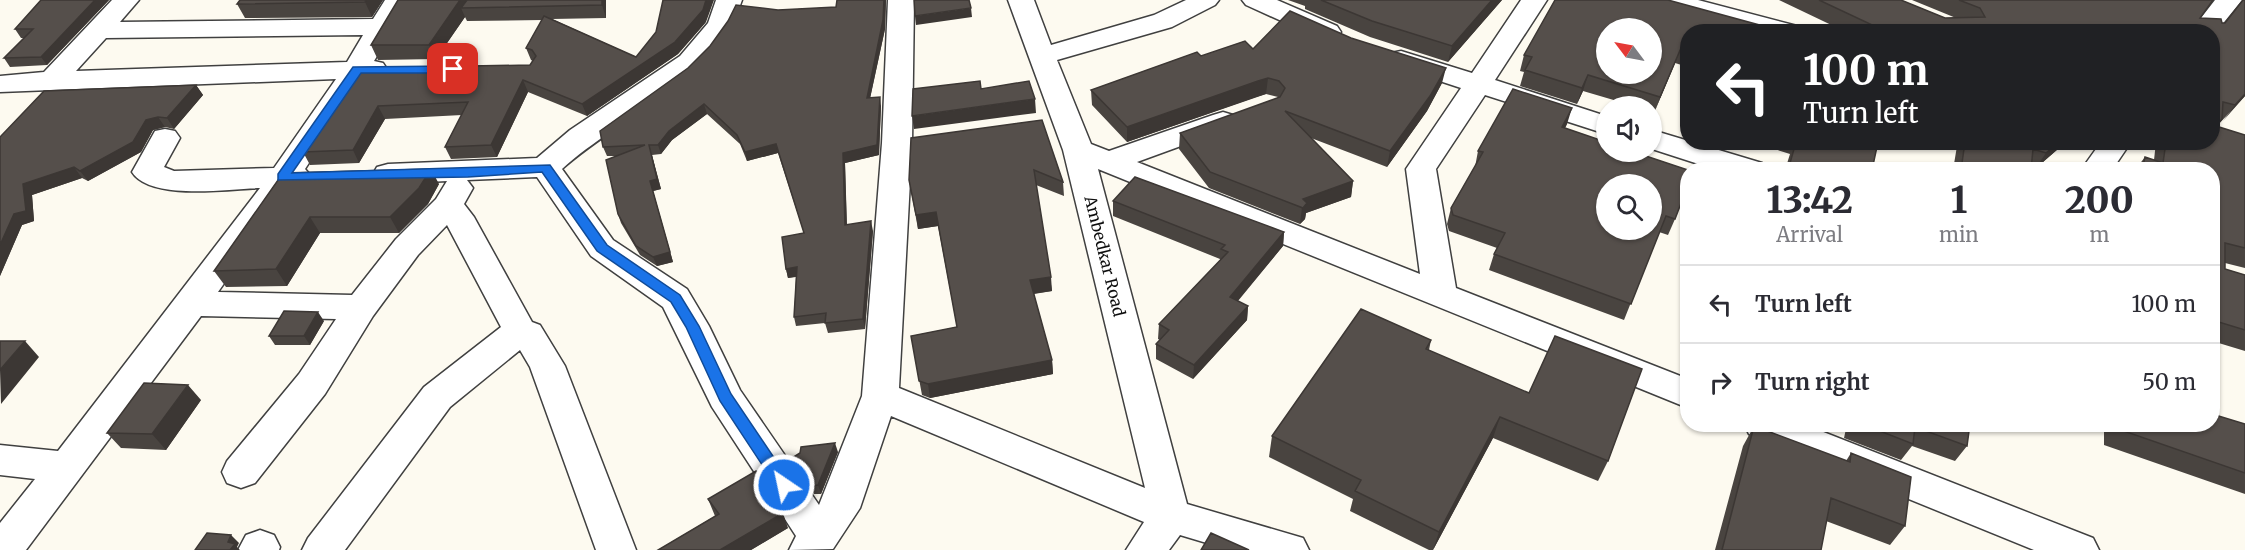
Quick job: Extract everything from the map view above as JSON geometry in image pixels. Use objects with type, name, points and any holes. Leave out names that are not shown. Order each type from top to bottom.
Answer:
[{"type":"street","points":[[52,80],[126,0]]},
{"type":"street","points":[[364,175],[545,167],[579,137],[671,75],[710,41],[726,17],[729,0]]},
{"type":"street","points":[[545,167],[602,248],[675,298],[692,326],[725,397],[814,544],[840,508],[880,396],[909,142],[902,0]]},
{"type":"street","name":"Ambedkar Road","points":[[1021,0],[1042,56],[1171,516]]},
{"type":"street","points":[[1042,56],[1163,21],[1206,0]]},
{"type":"street","points":[[1255,0],[1348,40]]},
{"type":"street","points":[[1440,295],[1421,169],[1534,0]]},
{"type":"street","points":[[1668,0],[1758,24]]},
{"type":"street","points":[[2207,24],[2219,2]]},
{"type":"street","points":[[99,30],[390,13]]},
{"type":"street","points":[[3,550],[194,304],[357,69],[390,13]]},
{"type":"street","points":[[1380,52],[1596,122]]},
{"type":"street","points":[[0,84],[52,80],[393,69]]},
{"type":"street","points":[[1109,162],[1246,112]]},
{"type":"street","points":[[1063,131],[1109,162],[1680,391]]},
{"type":"street","points":[[165,138],[147,172],[172,181],[329,176]]},
{"type":"street","points":[[1662,142],[1680,148]]},
{"type":"street","points":[[1687,150],[1725,162]]},
{"type":"street","points":[[242,472],[312,384],[361,307],[407,247],[447,206],[468,172]]},
{"type":"street","points":[[447,206],[458,217],[520,331],[528,334],[547,366],[616,550]]},
{"type":"street","points":[[194,304],[361,307]]},
{"type":"street","points":[[322,550],[437,397],[520,331]]},
{"type":"street","points":[[880,396],[1171,516],[1289,550]]},
{"type":"street","points":[[1782,432],[2079,550]]},
{"type":"street","points":[[0,460],[66,467]]},
{"type":"street","points":[[1146,550],[1171,516]]},
{"type":"building","points":[[41,0],[95,0],[41,57],[4,58],[33,29],[15,29]]},
{"type":"building","points":[[240,0],[366,0],[365,2],[237,4]]},
{"type":"building","points":[[398,0],[460,0],[429,45],[371,45]]},
{"type":"building","points":[[467,0],[602,0],[602,5],[461,8]]},
{"type":"building","points":[[663,0],[706,0],[703,10],[675,42],[582,104],[523,80],[491,145],[445,147],[468,102],[378,106],[353,150],[303,152],[359,68],[530,65],[536,56],[532,50],[526,48],[544,16],[636,57],[656,32]]},
{"type":"building","points":[[837,0],[884,0],[883,20],[867,98],[880,97],[877,145],[843,153],[845,225],[871,221],[863,319],[825,323],[826,313],[794,317],[797,267],[786,269],[782,237],[804,233],[776,144],[745,152],[737,135],[704,104],[669,131],[658,145],[649,145],[657,179],[650,181],[670,252],[653,257],[636,246],[618,214],[606,160],[645,145],[603,147],[600,131],[688,68],[710,46],[728,21],[736,5],[778,10],[836,7]]},
{"type":"building","points":[[914,0],[969,0],[971,8],[915,16]]},
{"type":"building","points":[[1321,0],[1492,0],[1452,46],[1372,21]]},
{"type":"building","points":[[1555,0],[1668,0],[1756,24],[1680,24],[1680,50],[1660,96],[1617,84],[1662,84],[1662,18],[1596,18],[1596,77],[1588,75],[1582,88],[1525,70],[1532,57],[1524,55]]},
{"type":"building","points":[[1819,0],[1901,0],[1945,18],[1985,17],[1980,8],[1959,0],[2213,0],[2200,18],[2221,19],[2222,23],[2225,23],[2245,0],[2245,94],[2235,105],[2223,102],[2220,121],[2220,24],[1870,24]]},
{"type":"building","points":[[1290,11],[1351,38],[1446,68],[1430,96],[1390,151],[1285,111],[1353,181],[1303,199],[1307,203],[1303,208],[1210,172],[1180,133],[1280,97],[1285,88],[1279,81],[1268,78],[1258,81],[1127,127],[1091,90],[1197,52],[1201,56],[1245,41],[1253,49]]},
{"type":"building","points":[[980,81],[981,89],[1029,81],[1035,99],[912,116],[913,89]]},
{"type":"building","points":[[196,85],[167,118],[158,117],[146,120],[133,142],[80,171],[74,167],[23,184],[26,211],[14,214],[0,245],[0,137],[44,91]]},
{"type":"building","points":[[1513,89],[1572,108],[1562,127],[1596,139],[1596,162],[1662,161],[1680,167],[1680,206],[1675,219],[1666,216],[1662,226],[1662,174],[1596,174],[1596,240],[1656,240],[1631,304],[1494,254],[1505,233],[1453,215],[1451,208],[1483,152],[1478,151]]},
{"type":"building","points":[[1042,120],[1063,182],[1034,170],[1051,277],[1030,280],[1052,360],[928,384],[919,381],[911,336],[957,327],[936,212],[916,215],[909,180],[911,138]]},
{"type":"building","points":[[2220,127],[2245,135],[2245,248],[2225,243],[2225,269],[2245,275],[2245,330],[2220,322],[2220,162],[2163,162],[2165,150],[2220,150]]},
{"type":"building","points":[[1794,150],[1876,150],[1874,162],[1790,162]]},
{"type":"building","points":[[1964,150],[2033,150],[2032,162],[1962,162]]},
{"type":"building","points":[[2145,157],[2160,162],[2144,162]]},
{"type":"building","points":[[431,169],[419,188],[390,217],[310,217],[276,269],[214,271],[283,173]]},
{"type":"building","points":[[1135,177],[1284,232],[1230,297],[1248,306],[1194,365],[1156,344],[1169,330],[1159,324],[1228,252],[1221,249],[1225,245],[1113,201]]},
{"type":"building","points":[[1361,309],[1431,340],[1426,349],[1529,393],[1555,336],[1642,369],[1608,461],[1500,417],[1439,532],[1355,491],[1361,480],[1272,436]]},
{"type":"building","points":[[284,311],[318,312],[304,336],[269,336]]},
{"type":"building","points":[[0,341],[25,341],[0,370]]},
{"type":"building","points":[[144,383],[188,385],[152,434],[107,433]]},
{"type":"building","points":[[2220,416],[2245,424],[2245,473],[2127,432],[2220,432]]},
{"type":"building","points":[[1752,432],[1770,432],[1850,462],[1851,453],[1911,477],[1905,526],[1831,498],[1821,550],[1722,550]]},
{"type":"building","points":[[1882,432],[1914,432],[1913,444]]},
{"type":"building","points":[[1929,432],[1969,432],[1967,446]]},
{"type":"building","points":[[835,443],[818,485],[812,486],[792,458],[800,453],[801,447]]},
{"type":"building","points":[[756,471],[783,513],[720,550],[658,550],[719,514],[708,499]]},
{"type":"building","points":[[207,533],[231,535],[228,542],[235,544],[230,550],[195,550]]},
{"type":"building","points":[[1211,533],[1249,550],[1201,550]]},
{"type":"route","points":[[453,69],[357,69],[282,177],[468,172],[545,167],[602,248],[675,298],[692,326],[725,397],[784,485]]}]
